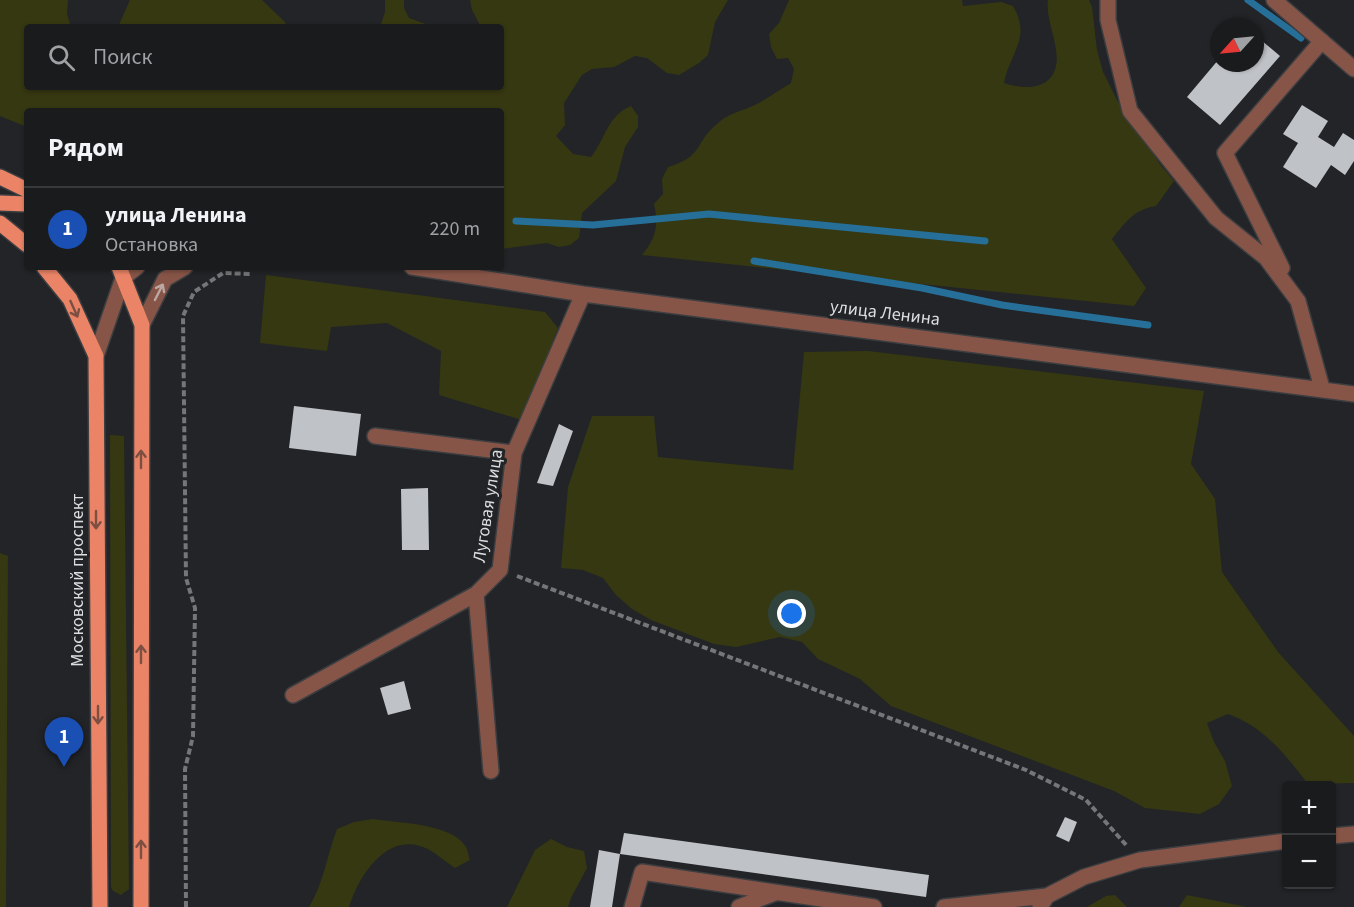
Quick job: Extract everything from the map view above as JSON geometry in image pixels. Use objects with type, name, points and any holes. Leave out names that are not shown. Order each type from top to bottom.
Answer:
[{"type":"main road","points":[[0,177],[24,189]]},
{"type":"main road","points":[[0,203],[24,204]]},
{"type":"main road","points":[[0,223],[24,243]]},
{"type":"main road","name":"Московский проспект","points":[[46,270],[70,299],[96,356],[99,907]]},
{"type":"main road","points":[[121,272],[142,325],[141,907]]},
{"type":"street","points":[[1108,0],[1108,20],[1130,111],[1216,218],[1266,258],[1298,301]]},
{"type":"street","points":[[1274,0],[1354,69]]},
{"type":"street","points":[[1322,41],[1226,153],[1298,301],[1322,388]]},
{"type":"street","points":[[142,325],[165,279],[180,270]]},
{"type":"street","name":"улица Ленина","points":[[431,270],[583,294],[1322,388],[1354,394]]},
{"type":"street","points":[[96,356],[121,272]]},
{"type":"street","name":"Луговая улица","points":[[294,695],[476,594],[500,570],[514,453],[583,294]]},
{"type":"street","points":[[375,436],[514,453]]},
{"type":"street","points":[[476,594],[491,771]]},
{"type":"street","points":[[1336,836],[1354,834]]},
{"type":"street","points":[[944,907],[1043,901],[1084,877],[1140,860],[1282,842]]},
{"type":"street","points":[[632,907],[642,872],[874,907]]},
{"type":"street","points":[[739,907],[777,892]]},
{"type":"path","points":[[186,907],[185,769],[193,736],[195,608],[186,578],[183,316],[194,292],[223,273],[252,274]]},
{"type":"path","points":[[500,570],[1026,770],[1086,800],[1140,860]]},
{"type":"green space","points":[[0,0],[68,0],[67,14],[70,24],[24,24],[24,90],[504,90],[504,24],[479,24],[470,0],[728,0],[715,22],[708,55],[679,75],[667,73],[647,58],[635,56],[614,67],[592,69],[582,75],[564,103],[565,125],[556,136],[573,154],[591,157],[612,122],[623,110],[631,106],[638,116],[638,127],[625,147],[616,181],[582,213],[579,238],[570,245],[559,247],[547,243],[504,249],[504,108],[24,108],[24,126],[0,116]]},
{"type":"green space","points":[[130,0],[262,0],[285,24],[119,24]]},
{"type":"green space","points":[[385,0],[404,0],[404,8],[409,18],[426,24],[381,24],[385,12]]},
{"type":"green space","points":[[789,0],[962,0],[963,6],[1001,2],[1013,6],[1018,17],[1020,36],[1004,83],[1025,87],[1046,82],[1053,74],[1056,65],[1057,54],[1048,0],[1089,0],[1103,72],[1119,104],[1174,181],[1156,206],[1141,210],[1126,222],[1112,239],[1146,288],[1134,306],[642,255],[655,231],[654,204],[663,194],[662,179],[668,167],[680,163],[694,153],[710,130],[722,120],[731,114],[760,103],[791,83],[794,69],[788,58],[777,59],[771,47],[769,34],[779,23]]},
{"type":"green space","points":[[266,275],[545,312],[558,328],[522,420],[439,395],[441,351],[387,323],[331,327],[327,351],[260,343]]},
{"type":"green space","points":[[868,351],[1204,391],[1191,464],[1215,499],[1222,572],[1278,652],[1354,736],[1354,783],[1306,781],[1282,752],[1263,734],[1228,714],[1207,723],[1214,742],[1225,761],[1232,786],[1219,804],[1200,814],[1145,808],[1114,791],[891,706],[860,679],[818,659],[802,642],[780,637],[736,647],[714,644],[651,620],[632,609],[616,595],[603,578],[583,570],[561,568],[568,487],[592,416],[654,416],[658,457],[793,470],[804,352]]},
{"type":"green space","points":[[110,435],[124,436],[129,889],[121,895],[113,891],[111,887]]},
{"type":"green space","points":[[0,553],[8,556],[6,907],[0,907]]},
{"type":"green space","points":[[373,819],[423,826],[449,833],[466,847],[470,860],[455,868],[428,849],[414,844],[400,845],[377,858],[360,882],[349,907],[309,907],[322,878],[337,829],[354,822]]},
{"type":"green space","points":[[551,839],[567,847],[584,851],[587,868],[568,907],[507,907],[535,850]]},
{"type":"green space","points":[[1115,895],[1127,907],[1087,907],[1106,896]]},
{"type":"green space","points":[[1187,895],[1242,906],[1246,907],[1179,907]]},
{"type":"building","points":[[1264,43],[1280,56],[1220,125],[1187,97],[1210,70],[1210,72],[1264,72]]},
{"type":"building","points":[[1302,105],[1328,121],[1318,137],[1334,147],[1343,133],[1354,140],[1354,161],[1345,175],[1331,165],[1316,188],[1283,167],[1298,143],[1283,134]]},
{"type":"building","points":[[294,406],[361,414],[356,456],[289,448]]},
{"type":"building","points":[[559,424],[573,431],[553,486],[537,483]]},
{"type":"building","points":[[428,488],[429,550],[402,550],[401,489]]},
{"type":"building","points":[[404,681],[411,709],[388,715],[380,688]]},
{"type":"building","points":[[1065,817],[1077,822],[1069,842],[1056,836]]},
{"type":"building","points":[[624,833],[929,875],[926,897],[620,854]]},
{"type":"building","points":[[599,850],[620,854],[612,907],[590,907]]},
{"type":"waterway","points":[[1248,0],[1301,38]]},
{"type":"waterway","points":[[516,221],[593,225],[709,214],[985,241]]},
{"type":"waterway","points":[[754,261],[922,288],[1002,305],[1148,325]]},
{"type":"place","name":"улица Ленина","points":[[64,767]]}]
